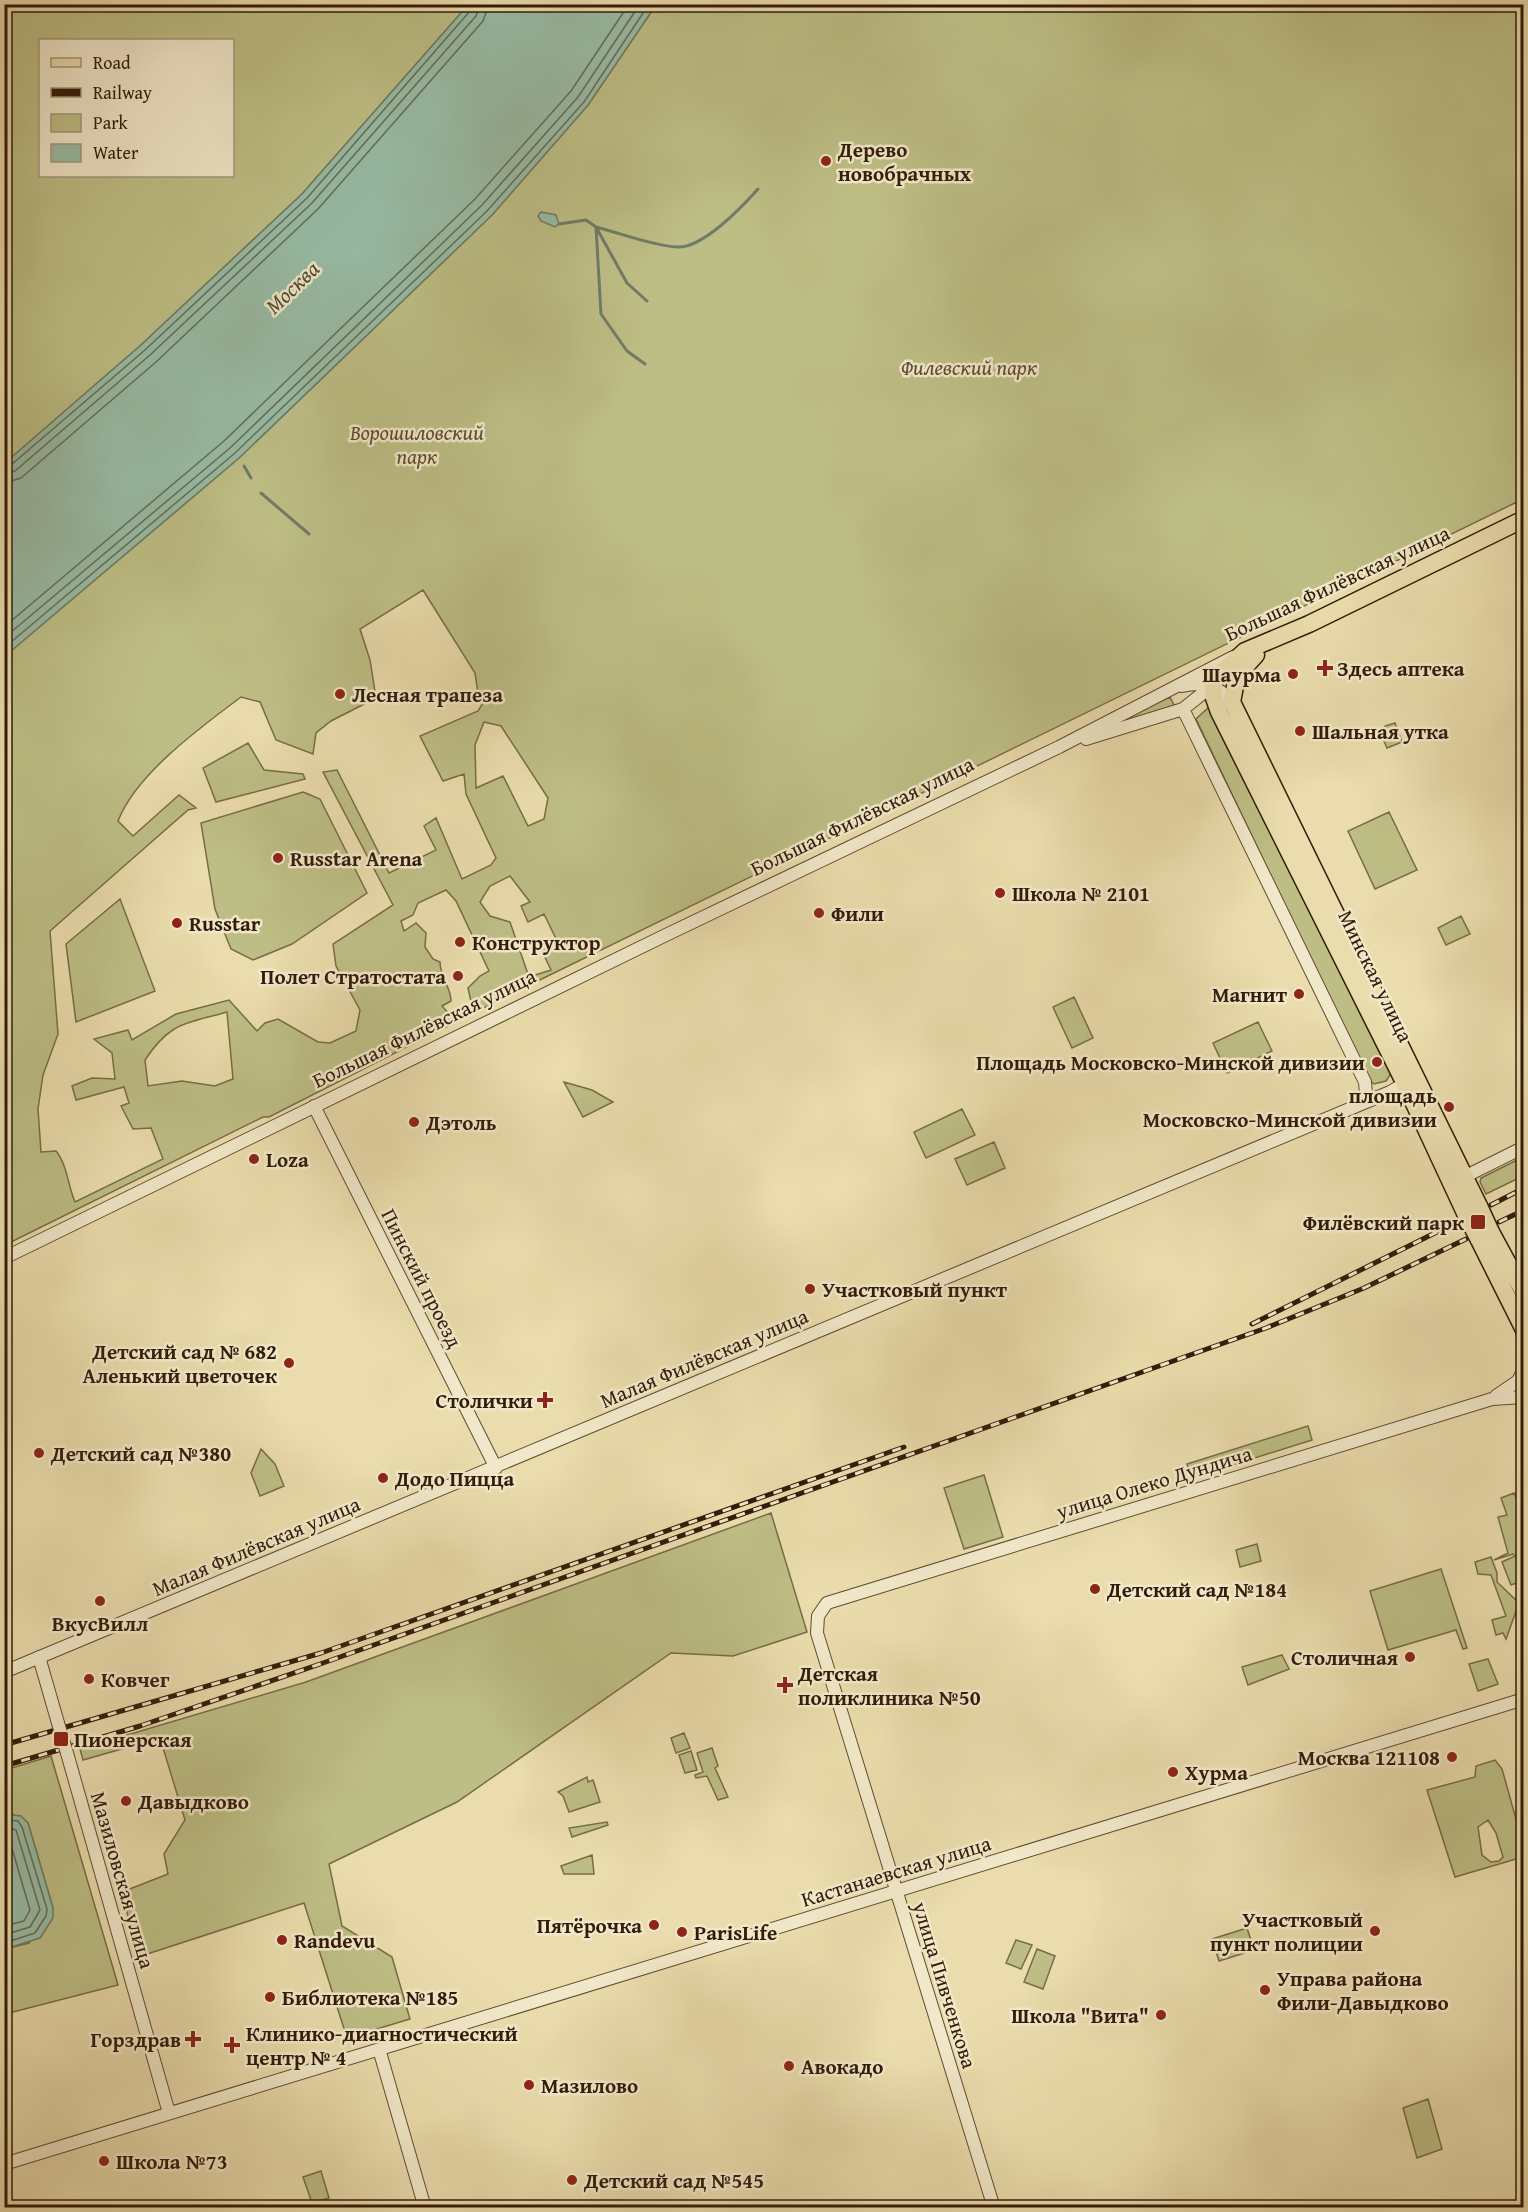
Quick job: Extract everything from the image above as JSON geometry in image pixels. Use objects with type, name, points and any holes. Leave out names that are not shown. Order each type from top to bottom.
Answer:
[{"type":"main road","name":"Большая Филёвская улица","points":[[1243,659],[1272,641],[1524,519]]},
{"type":"main road","points":[[1212,686],[1216,675],[1243,659]]},
{"type":"main road","points":[[1225,707],[1243,659]]},
{"type":"main road","name":"Минская улица","points":[[1212,686],[1225,707],[1411,1080],[1485,1235],[1522,1327]]},
{"type":"main road","name":"Минская улица","points":[[1485,1235],[1524,1293]]},
{"type":"street","name":"Большая Филёвская улица","points":[[4,1258],[1059,747],[1169,688],[1243,659]]},
{"type":"street","name":"Большая Филёвская улица","points":[[1169,688],[1197,683],[1212,686]]},
{"type":"street","name":"Большая Филёвская улица","points":[[1059,747],[1188,704],[1212,686]]},
{"type":"street","points":[[1188,704],[1225,707]]},
{"type":"street","points":[[1188,704],[1365,1082],[1366,1094],[1359,1104]]},
{"type":"street","name":"Малая Филёвская улица","points":[[4,1672],[496,1468],[1411,1080]]},
{"type":"street","name":"Пинский проезд","points":[[314,1106],[496,1468]]},
{"type":"street","points":[[1458,1180],[1524,1147]]},
{"type":"street","points":[[1522,1327],[1524,1344]]},
{"type":"street","name":"улица Олеко Дундича","points":[[1492,1399],[1518,1381],[1524,1369]]},
{"type":"street","name":"улица Олеко Дундича","points":[[828,1603],[1492,1399],[1524,1397]]},
{"type":"street","name":"улица Пивченкова","points":[[828,1603],[818,1617],[817,1633],[994,2208]]},
{"type":"street","name":"Мазиловская улица","points":[[39,1658],[169,2113]]},
{"type":"street","name":"Кастанаевская улица","points":[[4,2164],[1524,1699]]},
{"type":"street","points":[[379,2049],[425,2208]]},
{"type":"green space","points":[[4,5],[468,5],[302,194],[141,345],[5,463]]},
{"type":"green space","name":"Филевский парк","points":[[656,5],[1523,5],[1523,499],[509,995],[269,1117],[263,1117],[5,1245],[5,656],[239,458],[492,215],[588,105]],"holes":[[[423,590],[475,673],[478,693],[483,703],[478,711],[420,736],[443,781],[464,774],[466,794],[496,858],[491,865],[462,879],[436,818],[424,826],[436,850],[389,873],[337,770],[323,772],[393,905],[333,944],[336,966],[360,1010],[356,1031],[330,1043],[318,1042],[278,1019],[265,1023],[257,1031],[229,1000],[176,1014],[132,1040],[128,1030],[94,1039],[112,1053],[115,1079],[92,1078],[72,1086],[76,1100],[124,1087],[129,1103],[121,1106],[133,1129],[151,1128],[163,1159],[75,1202],[60,1156],[56,1151],[41,1152],[38,1109],[43,1075],[58,1034],[50,931],[188,810],[196,808],[179,795],[133,836],[118,821],[127,803],[154,769],[189,737],[241,697],[260,702],[276,740],[313,754],[316,733],[331,721],[376,698],[370,660],[360,629]],[[484,722],[501,726],[548,798],[544,819],[528,826],[503,776],[476,788],[475,745]],[[510,876],[530,902],[521,906],[528,922],[544,914],[558,943],[542,951],[551,970],[529,977],[510,922],[490,916],[480,902],[490,886]],[[446,890],[456,901],[489,971],[468,988],[472,1006],[451,1016],[442,1006],[451,1001],[451,996],[440,962],[433,959],[425,947],[426,933],[416,923],[404,931],[401,921],[413,915],[418,903]],[[227,1012],[233,1079],[215,1086],[182,1081],[148,1086],[145,1060],[162,1038],[189,1022]]]},
{"type":"green space","points":[[1170,697],[1174,705],[1163,711],[1098,729]]},
{"type":"green space","points":[[1209,707],[1392,1072],[1386,1081],[1374,1084],[1368,1079],[1196,719]]},
{"type":"green space","points":[[1395,723],[1402,742],[1387,748],[1383,739],[1385,726]]},
{"type":"green space","points":[[248,743],[264,770],[303,774],[305,779],[216,802],[203,768]]},
{"type":"green space","name":"Russtar Arena","points":[[303,792],[320,799],[367,893],[292,944],[253,960],[231,949],[215,909],[201,823]]},
{"type":"green space","points":[[1389,812],[1417,870],[1375,889],[1348,831]]},
{"type":"green space","points":[[120,899],[155,991],[76,1022],[66,944]]},
{"type":"green space","points":[[1461,916],[1470,934],[1446,945],[1438,928]]},
{"type":"green space","points":[[1074,997],[1093,1038],[1072,1048],[1053,1007]]},
{"type":"green space","points":[[1258,1022],[1272,1051],[1227,1073],[1213,1043]]},
{"type":"green space","points":[[564,1082],[592,1090],[613,1102],[583,1117]]},
{"type":"green space","points":[[962,1109],[975,1135],[926,1158],[914,1132]]},
{"type":"green space","points":[[994,1142],[1005,1168],[967,1185],[955,1159]]},
{"type":"green space","points":[[1523,1157],[1523,1176],[1486,1194],[1480,1182],[1481,1178]]},
{"type":"green space","points":[[1308,1426],[1312,1440],[1191,1478],[1187,1464]]},
{"type":"green space","points":[[261,1449],[275,1464],[284,1486],[260,1496],[251,1473]]},
{"type":"green space","points":[[984,1475],[1003,1537],[964,1549],[944,1488]]},
{"type":"green space","points":[[1514,1493],[1523,1515],[1523,1572],[1516,1558],[1524,1580],[1511,1585],[1502,1562],[1515,1556],[1513,1554],[1494,1560],[1508,1553],[1498,1517],[1507,1515],[1501,1498]]},
{"type":"green space","points":[[771,1513],[807,1632],[733,1656],[671,1653],[457,1802],[329,1864],[342,1926],[392,1957],[410,2019],[347,2038],[304,1903],[138,1957],[122,1892],[168,1874],[164,1854],[185,1820],[160,1738],[83,1760],[80,1749],[306,1682]]},
{"type":"green space","points":[[1257,1544],[1261,1561],[1240,1567],[1236,1550]]},
{"type":"green space","points":[[1491,1557],[1497,1573],[1497,1582],[1519,1603],[1506,1639],[1503,1633],[1496,1635],[1492,1620],[1506,1616],[1491,1575],[1478,1574],[1475,1562]]},
{"type":"green space","points":[[1441,1569],[1467,1648],[1463,1649],[1456,1630],[1388,1650],[1370,1591]]},
{"type":"green space","points":[[1282,1655],[1289,1669],[1248,1685],[1242,1667]]},
{"type":"green space","points":[[1488,1659],[1498,1684],[1478,1691],[1469,1664]]},
{"type":"green space","points":[[684,1733],[690,1748],[676,1753],[671,1738]]},
{"type":"green space","points":[[712,1748],[718,1766],[715,1768],[728,1797],[718,1800],[707,1776],[696,1778],[695,1775],[703,1772],[697,1753]]},
{"type":"green space","points":[[691,1751],[697,1770],[685,1773],[679,1755]]},
{"type":"green space","points":[[51,1756],[118,1985],[5,2014],[5,1949],[29,1943],[53,1908],[28,1823],[12,1814],[5,1814],[5,1770]]},
{"type":"green space","points":[[1495,1760],[1502,1769],[1523,1844],[1523,1857],[1455,1877],[1427,1790],[1475,1777],[1476,1766]],"holes":[[[1488,1820],[1496,1833],[1503,1857],[1499,1861],[1491,1862],[1482,1855],[1478,1827]]]},
{"type":"green space","points":[[587,1777],[588,1782],[593,1780],[600,1802],[569,1812],[563,1796],[558,1792]]},
{"type":"green space","points":[[607,1822],[608,1825],[572,1837],[569,1828]]},
{"type":"green space","points":[[592,1855],[594,1874],[564,1874],[561,1866]]},
{"type":"green space","points":[[1247,1928],[1254,1950],[1219,1961],[1212,1939]]},
{"type":"green space","points":[[1016,1940],[1032,1945],[1021,1969],[1006,1963]]},
{"type":"green space","points":[[1037,1949],[1055,1956],[1043,1989],[1024,1982]]},
{"type":"green space","points":[[1428,2099],[1442,2149],[1417,2158],[1403,2108]]},
{"type":"green space","points":[[321,2171],[329,2198],[312,2203],[303,2177]]},
{"type":"water","name":"Москва","points":[[468,5],[656,5],[588,105],[492,215],[239,458],[5,656],[5,463],[141,345],[302,194]]},
{"type":"water","points":[[541,212],[556,215],[559,224],[555,227],[541,221],[538,216]]},
{"type":"water","points":[[5,1814],[21,1816],[28,1823],[53,1908],[53,1918],[40,1938],[5,1949]]},
{"type":"waterway","points":[[645,364],[627,351],[601,314],[596,227],[658,244],[687,246],[721,225],[758,189]]},
{"type":"waterway","points":[[559,224],[586,220],[596,227],[627,283],[647,301]]},
{"type":"waterway","points":[[244,466],[251,478]]},
{"type":"waterway","points":[[261,493],[309,534]]},
{"type":"railway","points":[[1491,1205],[1524,1188]]},
{"type":"railway","points":[[1499,1222],[1524,1210]]},
{"type":"railway","points":[[1252,1324],[1457,1222]]},
{"type":"railway","points":[[4,1766],[140,1726],[323,1663],[1266,1328],[1364,1288],[1466,1239]]},
{"type":"railway","points":[[4,1745],[321,1653],[904,1447]]},
{"type":"place","name":"Дерево новобрачных","points":[[826,161]]},
{"type":"place","name":"Здесь аптека","points":[[1325,668]]},
{"type":"place","name":"Шаурма","points":[[1293,674]]},
{"type":"place","name":"Лесная трапеза","points":[[340,694]]},
{"type":"place","name":"Шальная утка","points":[[1300,731]]},
{"type":"place","name":"Russtar Arena","points":[[278,858]]},
{"type":"place","name":"Школа № 2101","points":[[1000,893]]},
{"type":"place","name":"Фили","points":[[819,913]]},
{"type":"place","name":"Russtar","points":[[177,923]]},
{"type":"place","name":"Конструктор","points":[[460,942]]},
{"type":"place","name":"Полет Стратостата","points":[[458,976]]},
{"type":"place","name":"Магнит","points":[[1299,994]]},
{"type":"place","name":"Площадь Московско-Минской дивизии","points":[[1377,1062]]},
{"type":"place","name":"площадь Московско-Минской дивизии","points":[[1449,1107]]},
{"type":"place","name":"Дэтоль","points":[[414,1122]]},
{"type":"place","name":"Loza","points":[[254,1159]]},
{"type":"place","name":"Филёвский парк","points":[[1478,1222]]},
{"type":"place","name":"Участковый пункт","points":[[810,1289]]},
{"type":"place","name":"Детский сад № 682 Аленький цветочек","points":[[289,1363]]},
{"type":"place","name":"Столички","points":[[545,1400]]},
{"type":"place","name":"Детский сад №380","points":[[39,1453]]},
{"type":"place","name":"Додо Пицца","points":[[383,1478]]},
{"type":"place","name":"Детский сад №184","points":[[1095,1589]]},
{"type":"place","name":"ВкусВилл","points":[[100,1601]]},
{"type":"place","name":"Столичная","points":[[1410,1657]]},
{"type":"place","name":"Ковчег","points":[[89,1679]]},
{"type":"place","name":"Детская поликлиника №50","points":[[785,1685]]},
{"type":"place","name":"Пионерская","points":[[61,1739]]},
{"type":"place","name":"Москва 121108","points":[[1452,1757]]},
{"type":"place","name":"Хурма","points":[[1173,1772]]},
{"type":"place","name":"Давыдково","points":[[126,1801]]},
{"type":"place","name":"Пятёрочка","points":[[654,1925]]},
{"type":"place","name":"Участковый пункт полиции","points":[[1375,1931]]},
{"type":"place","name":"ParisLife","points":[[682,1932]]},
{"type":"place","name":"Randevu","points":[[282,1940]]},
{"type":"place","name":"Управа района Фили-Давыдково","points":[[1265,1990]]},
{"type":"place","name":"Библиотека №185","points":[[270,1997]]},
{"type":"place","name":"Школа \"Вита\"","points":[[1161,2015]]},
{"type":"place","name":"Горздрав","points":[[193,2039]]},
{"type":"place","name":"Клинико-диагностический центр № 4","points":[[232,2045]]},
{"type":"place","name":"Авокадо","points":[[789,2066]]},
{"type":"place","name":"Мазилово","points":[[529,2085]]},
{"type":"place","name":"Школа №73","points":[[104,2161]]},
{"type":"place","name":"Детский сад №545","points":[[572,2180]]},
{"type":"park label","name":"Ворошиловский парк","points":[[417,444]]}]
